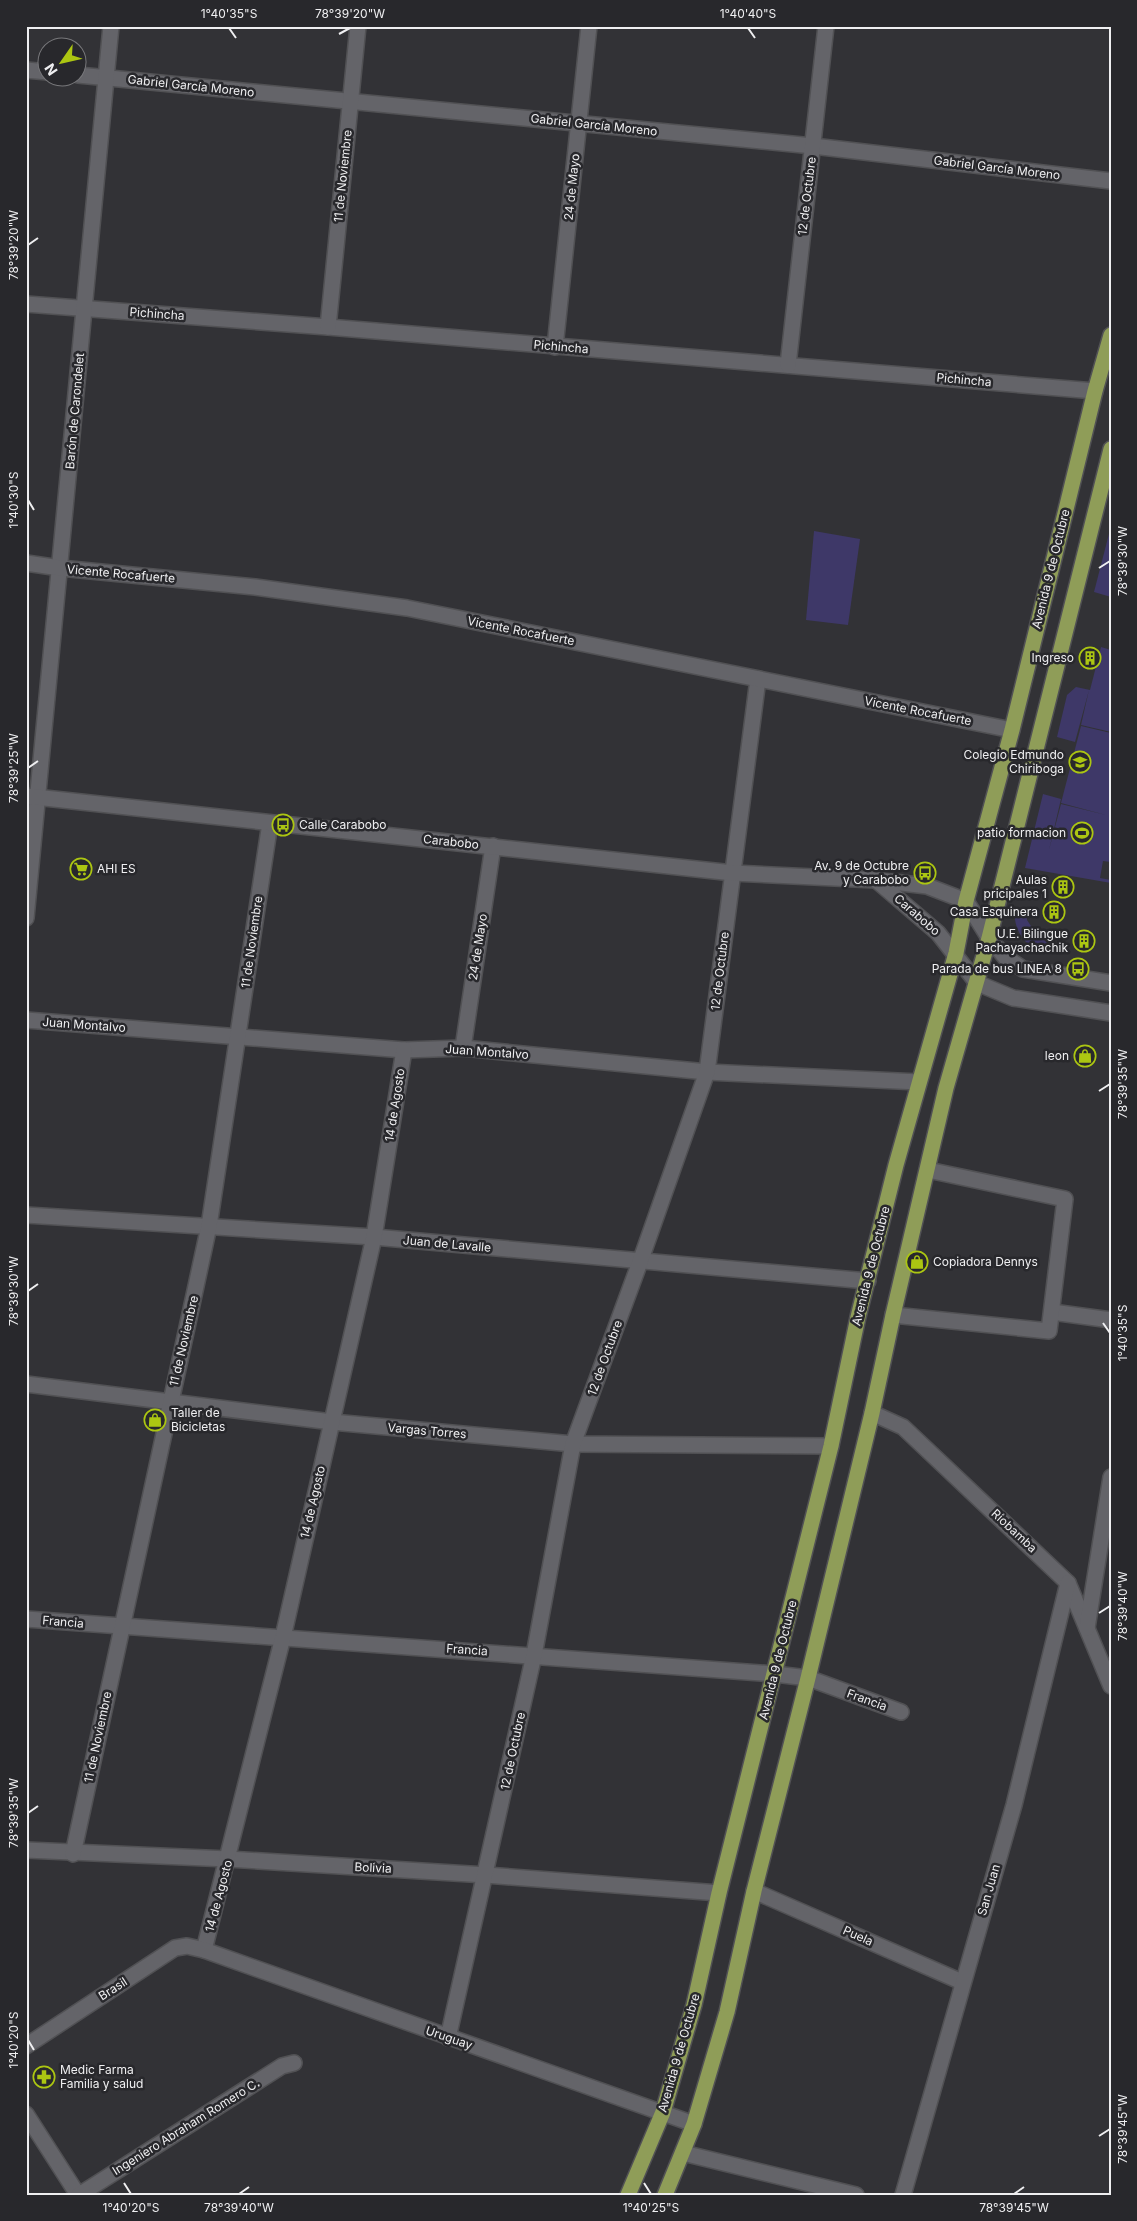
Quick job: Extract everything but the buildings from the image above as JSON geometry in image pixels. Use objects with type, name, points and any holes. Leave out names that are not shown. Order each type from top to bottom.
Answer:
[{"type":"main road","name":"Avenida 9 de Octubre","points":[[628,2195],[663,2112],[694,2005],[719,1893],[831,1446],[858,1317],[896,1165],[956,953],[966,901],[1012,730],[1095,391],[1111,335]]},
{"type":"main road","points":[[665,2195],[694,2124],[727,2012],[754,1891],[872,1413],[946,1088],[989,938],[1111,449]]},
{"type":"street","name":"Barón de Carondelet","points":[[26,918],[33,854],[32,796],[60,568],[111,26]]},
{"type":"street","name":"11 de Noviembre","points":[[328,327],[358,26]]},
{"type":"street","name":"24 de Mayo","points":[[555,347],[589,26]]},
{"type":"street","name":"12 de Octubre","points":[[788,365],[826,26]]},
{"type":"street","name":"Gabriel García Moreno","points":[[88,76],[813,146],[1111,181]]},
{"type":"street","name":"Pichincha","points":[[26,304],[328,327],[1095,391]]},
{"type":"street","name":"Vicente Rocafuerte","points":[[26,563],[255,587],[407,608],[1012,730]]},
{"type":"street","name":"12 de Octubre","points":[[448,2038],[534,1655],[573,1444],[707,1072],[758,679]]},
{"type":"street","name":"Carabobo","points":[[32,796],[270,824],[493,846],[733,873],[876,880],[928,886],[966,901]]},
{"type":"street","name":"11 de Noviembre","points":[[74,1854],[170,1401],[210,1226],[270,824]]},
{"type":"street","name":"24 de Mayo","points":[[463,1048],[493,846]]},
{"type":"street","name":"Carabobo","points":[[876,880],[938,933],[956,953],[977,983]]},
{"type":"street","points":[[966,901],[989,938],[1005,957],[1024,969],[1111,983]]},
{"type":"street","points":[[977,983],[1014,998],[1111,1013]]},
{"type":"street","name":"Juan Montalvo","points":[[26,1020],[404,1050],[463,1048],[707,1072],[919,1082]]},
{"type":"street","name":"14 de Agosto","points":[[204,1950],[283,1637],[374,1237],[404,1050]]},
{"type":"street","points":[[893,1315],[1049,1331],[1065,1199],[928,1170]]},
{"type":"street","name":"Juan de Lavalle","points":[[26,1215],[374,1237],[868,1281]]},
{"type":"street","points":[[1052,1312],[1111,1320]]},
{"type":"street","name":"Vargas Torres","points":[[26,1384],[332,1422],[573,1444],[831,1446]]},
{"type":"street","name":"Riobamba","points":[[872,1413],[903,1427],[1068,1583],[1111,1686]]},
{"type":"street","points":[[1087,1628],[1111,1476]]},
{"type":"street","name":"San Juan","points":[[903,2195],[962,1982],[1014,1805],[1068,1583]]},
{"type":"street","name":"Francia","points":[[26,1619],[775,1674],[808,1678],[901,1712]]},
{"type":"street","name":"Bolivia","points":[[26,1850],[74,1854],[228,1859],[486,1875],[719,1893]]},
{"type":"street","name":"Puela","points":[[754,1891],[962,1982]]},
{"type":"street","name":"Brasil","points":[[26,2046],[174,1948],[187,1946],[204,1950]]},
{"type":"street","name":"Uruguay","points":[[204,1950],[694,2124]]},
{"type":"street","name":"Ingeniero Abraham Romero C.","points":[[79,2195],[282,2066],[294,2063]]},
{"type":"street","points":[[26,2114],[79,2195]]},
{"type":"street","points":[[683,2154],[856,2195]]},
{"type":"shaded area","points":[[1111,526],[1111,597],[1094,592]]},
{"type":"shaded area","points":[[814,531],[860,539],[848,625],[806,620]]},
{"type":"shaded area","points":[[1101,647],[1111,650],[1111,732],[1081,725],[1089,690],[1075,742],[1057,737],[1067,695],[1076,687],[1090,690]]},
{"type":"shaded area","points":[[1081,726],[1111,733],[1109,799],[1111,796],[1111,862],[1103,861],[1100,878],[1111,880],[1111,883],[1025,868],[1043,794],[1061,799],[1049,850],[1061,804],[1106,815],[1061,803]]},
{"type":"shaded area","points":[[1015,908],[1028,909],[1027,920],[1035,932],[1051,936],[1049,953],[1034,948],[1022,938],[1016,924]]},
{"type":"place","name":"Ingreso","points":[[1090,658]]},
{"type":"place","name":"Colegio Edmundo Chiriboga","points":[[1080,762]]},
{"type":"place","name":"Calle Carabobo","points":[[283,825]]},
{"type":"place","name":"patio formacion","points":[[1082,833]]},
{"type":"place","name":"AHI ES","points":[[81,869]]},
{"type":"place","name":"Av. 9 de Octubre y Carabobo","points":[[925,873]]},
{"type":"place","name":"Aulas pricipales 1","points":[[1063,887]]},
{"type":"place","name":"Casa Esquinera","points":[[1054,912]]},
{"type":"place","name":"U.E. Bilingue Pachayachachik","points":[[1084,941]]},
{"type":"place","name":"Parada de bus LINEA 8","points":[[1078,969]]},
{"type":"place","name":"leon","points":[[1085,1056]]},
{"type":"place","name":"Copiadora Dennys","points":[[917,1262]]},
{"type":"place","name":"Taller de Bicicletas","points":[[155,1420]]},
{"type":"place","name":"Medic Farma Familia y salud","points":[[44,2077]]}]
